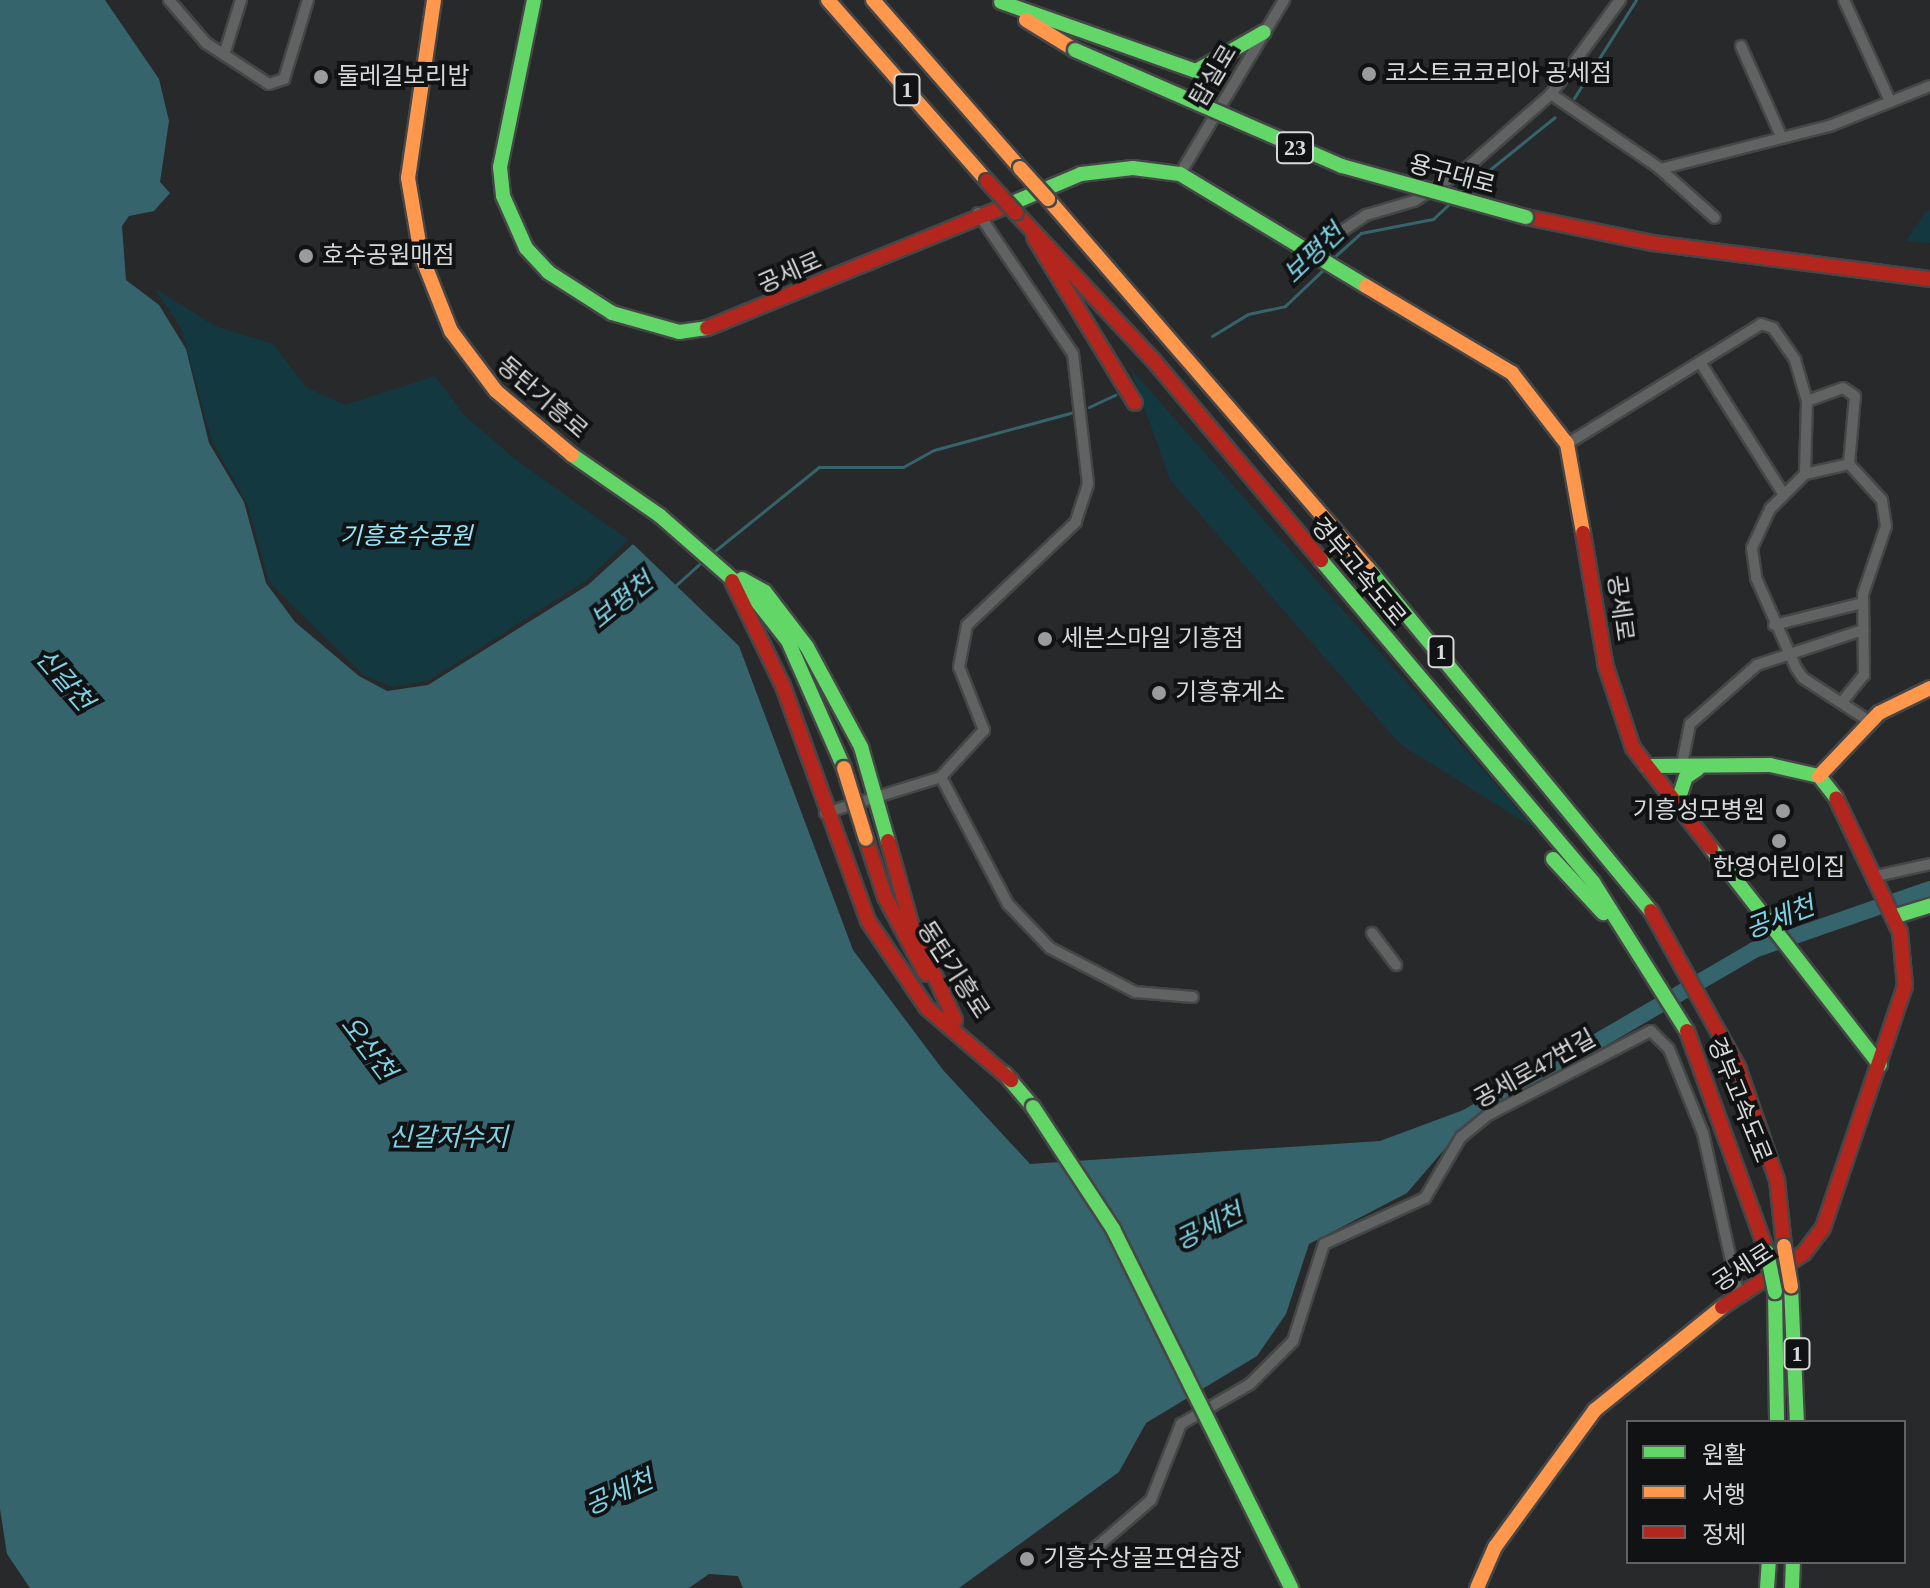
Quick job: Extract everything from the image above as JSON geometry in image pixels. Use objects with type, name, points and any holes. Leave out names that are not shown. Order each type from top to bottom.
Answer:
[{"type":"main road","name":"동탄기흥로","points":[[434,0],[408,178],[421,255],[451,331],[496,391],[553,442],[659,515],[724,566],[788,641],[844,768],[866,839],[905,941],[955,1020],[1033,1107],[1113,1229],[1291,1588]]},
{"type":"main road","name":"공세로","points":[[534,0],[500,167],[503,196],[526,248],[548,272],[612,313],[679,332],[718,326],[978,213],[1081,174],[1133,168],[1180,174],[1318,250],[1512,373],[1567,444],[1606,667],[1633,748],[1880,1065]]},
{"type":"main road","name":"경부고속도로","points":[[828,0],[987,181],[1021,218],[1052,244],[1154,361],[1593,882],[1649,962],[1684,1024],[1767,1252],[1775,1292],[1777,1420]]},
{"type":"main road","name":"경부고속도로","points":[[873,0],[1529,754],[1687,965],[1710,1011],[1777,1180],[1791,1286],[1797,1420]]},
{"type":"main road","points":[[999,1],[1196,71],[1219,64],[1264,32]]},
{"type":"main road","name":"용구대로","points":[[999,1],[1075,50],[1331,162],[1526,217],[1653,243],[1930,279]]},
{"type":"main road","points":[[1021,218],[1121,379],[1130,403]]},
{"type":"main road","points":[[724,566],[765,592],[807,647],[861,747],[878,796],[911,924],[955,1020]]},
{"type":"main road","points":[[724,566],[783,686],[825,813],[891,962],[927,1008],[1011,1080]]},
{"type":"main road","points":[[1819,776],[1869,721],[1930,688]]},
{"type":"main road","points":[[1647,766],[1681,769],[1792,766],[1819,776],[1844,807],[1878,881]]},
{"type":"main road","points":[[1677,804],[1686,777],[1700,768]]},
{"type":"main road","points":[[1553,859],[1649,962]]},
{"type":"main road","name":"공세로","points":[[1477,1588],[1495,1547],[1595,1410],[1673,1341],[1804,1253],[1823,1228],[1905,986],[1906,955],[1878,881]]},
{"type":"main road","points":[[1893,917],[1930,906]]},
{"type":"main road","points":[[1767,1588],[1769,1564]]},
{"type":"main road","points":[[1792,1588],[1793,1564]]},
{"type":"street","points":[[169,0],[224,55],[278,84],[308,0]]},
{"type":"street","points":[[224,55],[241,0]]},
{"type":"street","name":"탑실로","points":[[1180,174],[1284,0]]},
{"type":"street","points":[[1318,250],[1366,215],[1449,182],[1551,94],[1620,0]]},
{"type":"street","points":[[1844,0],[1890,101]]},
{"type":"street","points":[[1741,46],[1781,136]]},
{"type":"street","points":[[1660,169],[1781,136],[1930,86]]},
{"type":"street","points":[[1551,94],[1660,169],[1715,218]]},
{"type":"street","points":[[825,813],[941,777],[984,730],[959,667],[967,625],[1076,522],[1088,484],[1073,354],[978,213]]},
{"type":"street","points":[[1567,444],[1766,323],[1795,360],[1807,401],[1805,474]]},
{"type":"street","points":[[1700,362],[1784,495]]},
{"type":"street","points":[[1807,401],[1852,389],[1849,464],[1886,513],[1863,603],[1861,685],[1842,702]]},
{"type":"street","points":[[1849,464],[1805,474],[1784,495],[1752,548],[1774,625],[1803,678],[1869,721]]},
{"type":"street","points":[[1774,625],[1863,603]]},
{"type":"street","points":[[1681,769],[1690,724],[1757,665],[1786,651],[1863,630]]},
{"type":"street","points":[[941,777],[1008,904],[1050,948],[1135,992],[1193,997]]},
{"type":"street","points":[[1878,881],[1930,864]]},
{"type":"street","points":[[1372,933],[1396,965]]},
{"type":"street","name":"공세로47번길","points":[[1085,1557],[1151,1500],[1181,1424],[1250,1384],[1293,1341],[1324,1244],[1425,1198],[1461,1137],[1488,1115],[1651,1031],[1669,1049],[1707,1145],[1739,1297]]},
{"type":"green space","points":[[1930,210],[1930,243],[1906,241],[1925,213]]},
{"type":"green space","name":"기흥호수공원","points":[[154,288],[215,326],[273,344],[306,387],[345,405],[435,376],[463,414],[515,459],[628,540],[587,580],[428,681],[392,687],[363,675],[269,582],[247,503],[212,441],[181,328]]},
{"type":"green space","points":[[1131,369],[1534,828],[1400,744],[1170,480]]},
{"type":"water","name":"신갈저수지","points":[[0,0],[105,0],[159,79],[169,121],[160,182],[170,193],[154,211],[129,216],[122,226],[126,280],[159,305],[186,349],[209,443],[244,502],[266,583],[295,622],[359,676],[387,691],[428,685],[588,585],[633,544],[739,646],[853,950],[943,1070],[1030,1164],[1380,1141],[1485,1102],[1407,1193],[1309,1244],[1286,1314],[1257,1356],[1146,1423],[1119,1472],[959,1588],[743,1588],[738,1576],[709,1574],[689,1588],[30,1588],[7,1554],[0,1509]]},
{"type":"waterway","name":"보평천","points":[[1574,98],[1636,0]]},
{"type":"waterway","name":"보평천","points":[[1462,192],[1555,117]]},
{"type":"waterway","name":"보평천","points":[[1332,259],[1361,233],[1433,219],[1451,202]]},
{"type":"waterway","name":"보평천","points":[[1212,336],[1248,314],[1285,306],[1325,268]]},
{"type":"waterway","name":"보평천","points":[[1089,407],[1115,395]]},
{"type":"waterway","name":"보평천","points":[[711,554],[819,467],[903,467],[934,450],[1074,412]]},
{"type":"waterway","name":"보평천","points":[[675,586],[705,559]]},
{"type":"waterway","name":"공세천","points":[[1457,1123],[1754,950],[1930,889]]},
{"type":"traffic: fast","points":[[534,0],[500,167],[503,196],[526,248],[548,272],[612,313],[679,332],[707,328]]},
{"type":"traffic: fast","points":[[1001,2],[1196,71],[1264,32]]},
{"type":"traffic: fast","points":[[1075,50],[1342,166],[1526,217]]},
{"type":"traffic: fast","points":[[1003,207],[1081,174],[1133,168],[1180,174],[1366,286]]},
{"type":"traffic: fast","points":[[572,455],[659,515],[755,599],[788,641],[844,768]]},
{"type":"traffic: fast","points":[[1321,560],[1593,882],[1687,1031]]},
{"type":"traffic: fast","points":[[1368,568],[1651,911]]},
{"type":"traffic: fast","points":[[742,579],[765,592],[807,647],[861,747],[888,841]]},
{"type":"traffic: fast","points":[[1647,766],[1770,765],[1819,776],[1836,798]]},
{"type":"traffic: fast","points":[[1677,804],[1686,777],[1698,769]]},
{"type":"traffic: fast","points":[[1711,848],[1880,1065]]},
{"type":"traffic: fast","points":[[1553,859],[1603,913]]},
{"type":"traffic: fast","points":[[1893,917],[1930,906]]},
{"type":"traffic: fast","points":[[1005,1074],[1033,1107]]},
{"type":"traffic: fast","points":[[1033,1107],[1113,1229],[1291,1588]]},
{"type":"traffic: fast","points":[[1767,1252],[1775,1292]]},
{"type":"traffic: fast","points":[[1791,1286],[1797,1420]]},
{"type":"traffic: fast","points":[[1775,1292],[1777,1420]]},
{"type":"traffic: fast","points":[[1767,1588],[1769,1564]]},
{"type":"traffic: fast","points":[[1792,1588],[1793,1564]]},
{"type":"traffic: slow","points":[[434,0],[408,178],[421,255],[451,331],[496,391],[572,455]]},
{"type":"traffic: slow","points":[[828,0],[987,181]]},
{"type":"traffic: slow","points":[[873,0],[1020,168]]},
{"type":"traffic: slow","points":[[1026,20],[1075,50]]},
{"type":"traffic: slow","points":[[1020,168],[1048,199]]},
{"type":"traffic: slow","points":[[1048,199],[1368,568]]},
{"type":"traffic: slow","points":[[1366,286],[1512,373],[1567,444],[1583,533]]},
{"type":"traffic: slow","points":[[1819,776],[1879,713],[1930,688]]},
{"type":"traffic: slow","points":[[844,768],[866,839]]},
{"type":"traffic: slow","points":[[1784,1246],[1791,1286]]},
{"type":"traffic: slow","points":[[1477,1588],[1495,1547],[1595,1410],[1722,1307]]},
{"type":"traffic: jam","points":[[987,181],[1016,213]]},
{"type":"traffic: jam","points":[[707,328],[1003,207]]},
{"type":"traffic: jam","points":[[1016,213],[1154,361],[1321,560]]},
{"type":"traffic: jam","points":[[1526,217],[1653,243],[1930,279]]},
{"type":"traffic: jam","points":[[1034,237],[1135,403]]},
{"type":"traffic: jam","points":[[1583,533],[1606,667],[1633,748],[1711,848]]},
{"type":"traffic: jam","points":[[732,581],[783,686],[868,921],[927,1008],[1011,1080]]},
{"type":"traffic: jam","points":[[1722,1307],[1804,1253],[1823,1228],[1905,986],[1900,932],[1836,798]]},
{"type":"traffic: jam","points":[[866,839],[885,897],[926,974]]},
{"type":"traffic: jam","points":[[888,841],[911,924],[955,1020]]},
{"type":"traffic: jam","points":[[1651,911],[1738,1067],[1777,1180],[1784,1246]]},
{"type":"traffic: jam","points":[[1687,1031],[1767,1252]]},
{"type":"place","name":"코스트코코리아 공세점","points":[[1369,74]]},
{"type":"place","name":"둘레길보리밥","points":[[321,77]]},
{"type":"place","name":"호수공원매점","points":[[306,256]]},
{"type":"place","name":"세븐스마일 기흥점","points":[[1045,639]]},
{"type":"place","name":"기흥휴게소","points":[[1159,693]]},
{"type":"place","name":"기흥성모병원","points":[[1783,811]]},
{"type":"place","name":"한영어린이집","points":[[1779,841]]},
{"type":"place","name":"기흥수상골프연습장","points":[[1027,1559]]},
{"type":"water label","name":"신갈천","points":[[64,680]]},
{"type":"water label","name":"오산천","points":[[368,1048]]}]
